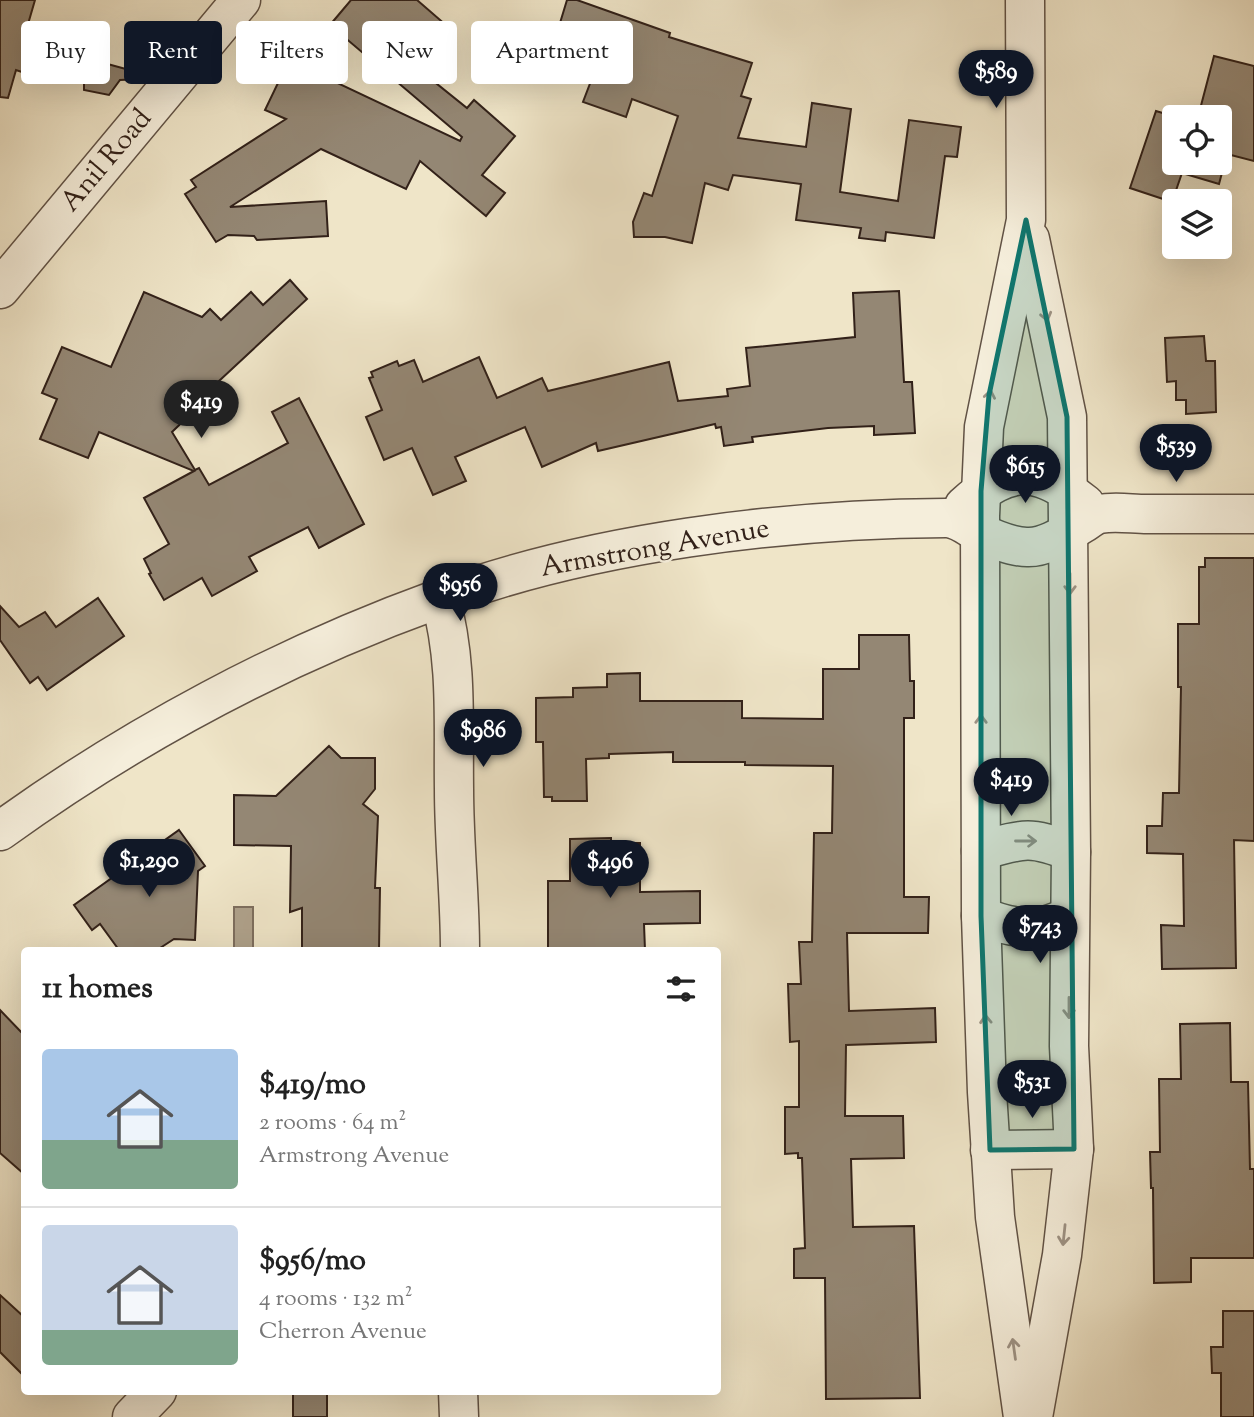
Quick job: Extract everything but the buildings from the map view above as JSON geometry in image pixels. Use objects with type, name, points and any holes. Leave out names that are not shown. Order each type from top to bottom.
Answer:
[{"type":"street","name":"Anil Road","points":[[0,289],[242,0]]},
{"type":"street","points":[[1025,0],[1026,220],[1067,417],[1079,512],[1069,916],[1069,1046],[1074,1149],[1062,1255],[1033,1417]]},
{"type":"street","points":[[1023,1417],[995,1217],[990,1150],[967,525],[981,491],[984,427],[989,396],[1026,220]]},
{"type":"street","points":[[981,491],[1001,481],[1026,474],[1049,480],[1079,512]]},
{"type":"street","points":[[967,525],[1005,542],[1028,547],[1042,545],[1079,512],[1254,514]]},
{"type":"street","name":"Armstrong Avenue","points":[[0,831],[99,764],[185,715],[274,668],[440,598],[530,570],[620,550],[703,536],[816,523],[967,525]]},
{"type":"street","points":[[440,598],[449,629],[454,674],[454,790],[460,947]]},
{"type":"street","points":[[981,852],[1016,840],[1032,840],[1046,842],[1071,852]]},
{"type":"street","points":[[981,916],[1024,929],[1057,923],[1069,916]]},
{"type":"street","points":[[990,1150],[1074,1149]]},
{"type":"street","points":[[132,1417],[153,1395]]},
{"type":"street","points":[[458,1395],[459,1417]]},
{"type":"highlighted area","points":[[1026,220],[1067,417],[1074,1149],[990,1150],[981,916],[981,491],[989,395]]},
{"type":"shaded area","points":[[234,907],[253,907],[253,947],[234,947]]}]
